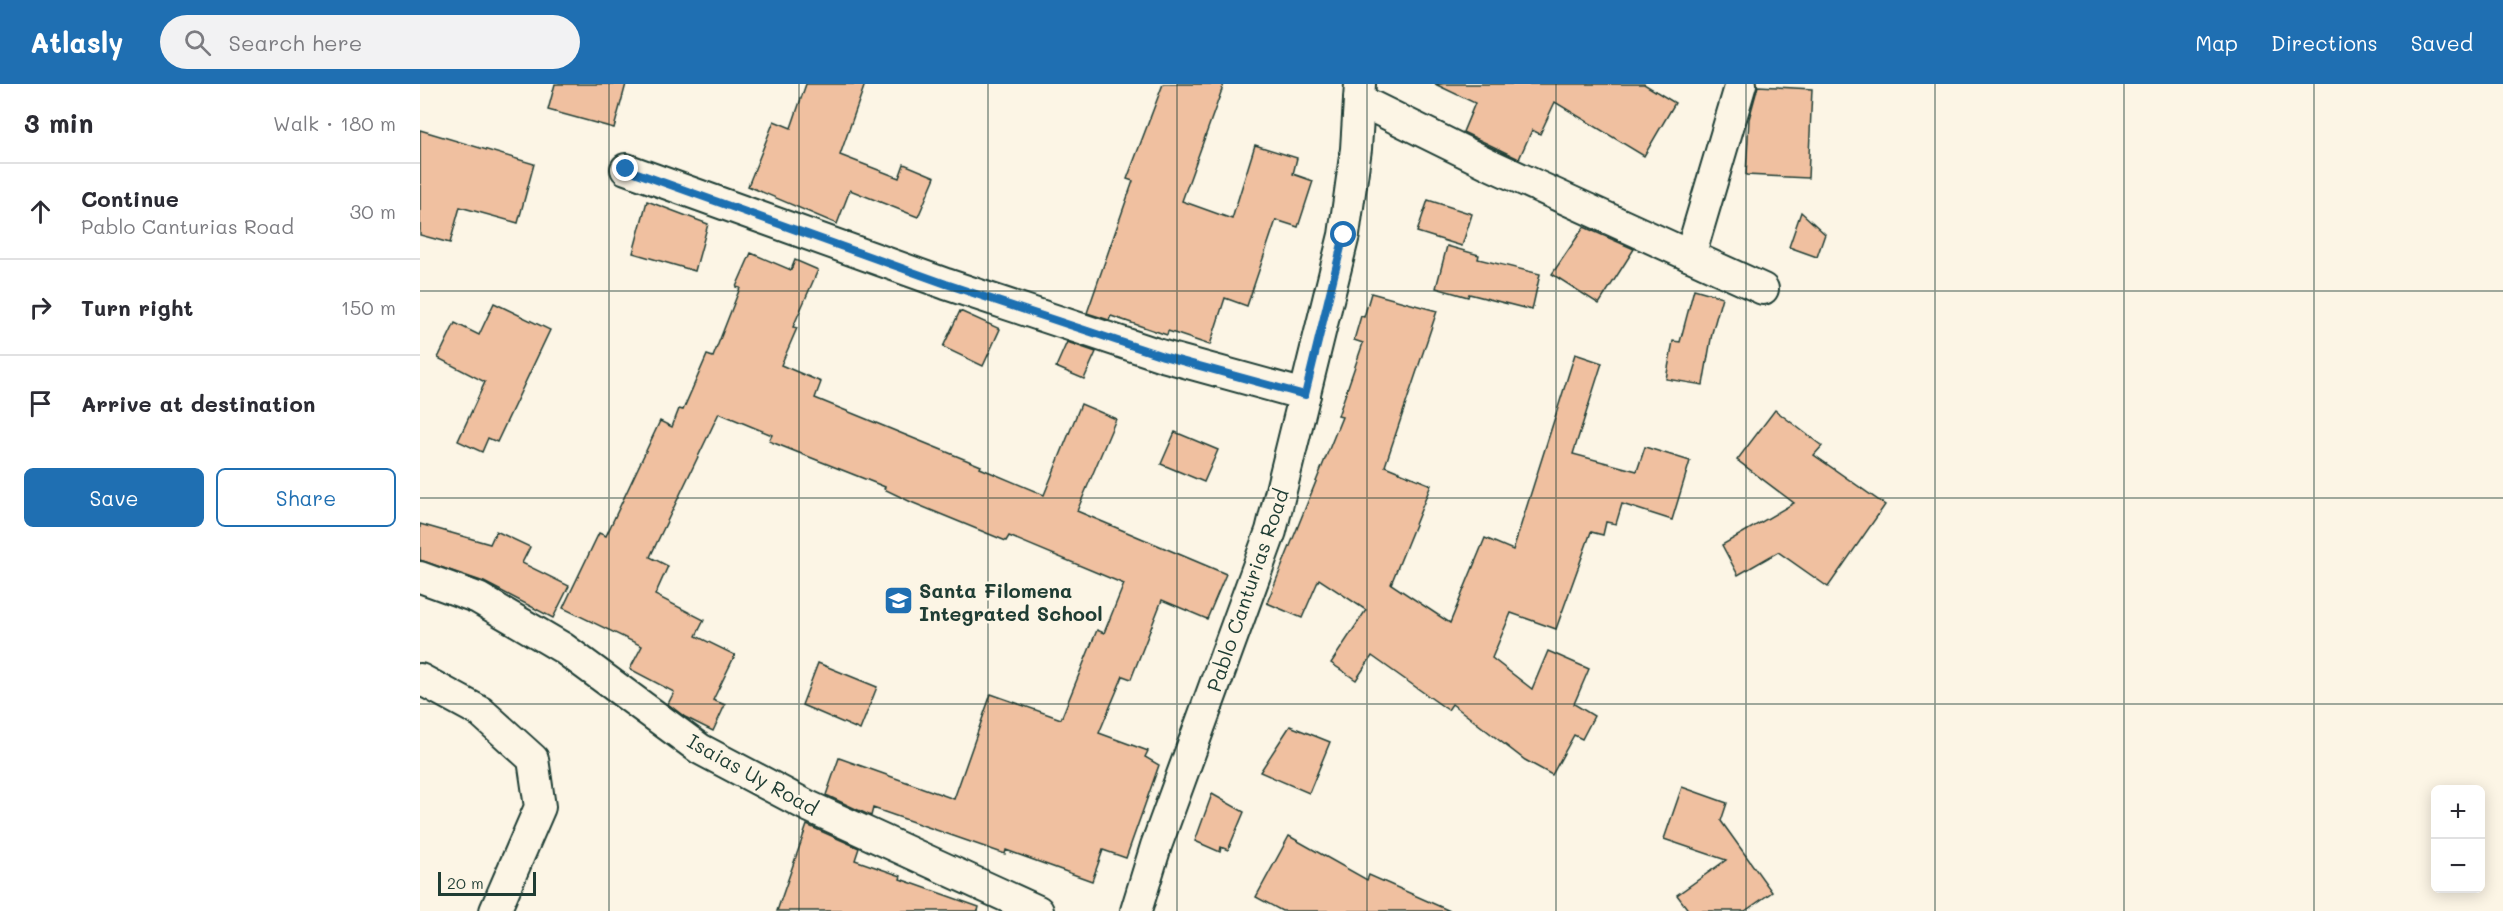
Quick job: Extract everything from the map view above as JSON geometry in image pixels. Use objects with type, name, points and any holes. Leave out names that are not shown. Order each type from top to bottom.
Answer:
[{"type":"street","points":[[1690,256],[1741,84]]},
{"type":"street","points":[[1360,92],[1491,165],[1763,290]]},
{"type":"street","name":"Pablo Canturias Road","points":[[1136,911],[1156,846],[1272,531],[1344,235],[1356,149],[1360,92]]},
{"type":"street","points":[[626,169],[946,284],[1163,356],[1305,395]]},
{"type":"street","name":"Isaias Uy Road","points":[[420,577],[478,598],[563,648],[700,749],[808,806],[1038,911]]},
{"type":"street","points":[[422,688],[481,712],[533,759],[540,807],[495,911]]},
{"type":"building","points":[[555,84],[626,84],[614,128],[548,110]]},
{"type":"building","points":[[806,84],[865,84],[840,155],[899,178],[904,164],[935,177],[918,217],[850,190],[837,224],[748,186],[774,121],[791,128]]},
{"type":"building","points":[[1163,84],[1224,84],[1182,201],[1232,219],[1255,145],[1297,158],[1293,174],[1313,181],[1298,227],[1276,220],[1247,306],[1225,298],[1210,345],[1168,331],[1167,335],[1111,316],[1109,320],[1087,313],[1133,181],[1127,179]]},
{"type":"building","points":[[1435,84],[1644,84],[1675,103],[1644,156],[1555,102],[1540,134],[1532,130],[1519,159],[1463,132],[1475,103]]},
{"type":"building","points":[[1758,86],[1812,89],[1808,178],[1746,175],[1749,119]]},
{"type":"building","points":[[420,130],[534,164],[518,223],[460,207],[450,243],[420,235]]},
{"type":"building","points":[[1428,200],[1472,214],[1462,246],[1417,232]]},
{"type":"building","points":[[647,201],[708,224],[695,271],[633,253]]},
{"type":"building","points":[[1801,212],[1825,234],[1817,257],[1789,247]]},
{"type":"building","points":[[1584,227],[1634,249],[1599,304],[1552,274]]},
{"type":"building","points":[[1447,246],[1479,255],[1478,259],[1540,274],[1532,310],[1436,288]]},
{"type":"building","points":[[751,253],[791,270],[795,260],[818,270],[793,327],[797,328],[781,365],[821,382],[815,398],[981,466],[980,468],[1044,495],[1081,404],[1116,419],[1077,511],[1226,574],[1207,619],[1162,600],[1131,679],[1123,676],[1099,733],[1148,751],[1145,757],[1159,765],[1126,858],[1103,850],[1092,881],[1006,850],[1005,854],[873,808],[871,816],[826,795],[839,758],[954,799],[991,694],[1061,719],[1097,630],[1104,633],[1124,584],[1009,536],[1006,541],[911,502],[884,489],[885,487],[769,441],[772,435],[719,413],[650,557],[668,566],[655,595],[704,620],[696,636],[735,655],[713,700],[725,705],[713,731],[685,717],[668,704],[674,692],[630,669],[642,646],[563,608],[599,533],[606,536],[660,421],[672,427],[679,409],[683,410],[707,355],[713,357],[740,288],[736,287]]},
{"type":"building","points":[[1694,289],[1722,297],[1712,333],[1703,385],[1666,379],[1673,341],[1680,342]]},
{"type":"building","points":[[1371,293],[1437,311],[1385,466],[1431,485],[1391,584],[1450,623],[1485,538],[1513,550],[1575,354],[1602,363],[1573,454],[1637,471],[1645,447],[1690,461],[1672,520],[1622,504],[1616,524],[1606,522],[1603,535],[1591,532],[1556,629],[1511,613],[1492,658],[1532,689],[1548,651],[1589,669],[1574,704],[1594,716],[1582,739],[1574,735],[1552,775],[1525,760],[1452,704],[1448,710],[1372,656],[1356,680],[1331,663],[1366,610],[1319,579],[1302,618],[1267,603],[1342,417],[1338,416],[1363,343],[1354,340]]},
{"type":"building","points":[[494,303],[550,330],[497,442],[488,438],[482,452],[458,441],[485,382],[438,358],[455,323],[479,335]]},
{"type":"building","points":[[960,311],[1000,329],[983,366],[943,347]]},
{"type":"building","points":[[1067,342],[1096,352],[1084,379],[1056,367]]},
{"type":"building","points":[[1775,410],[1822,446],[1814,455],[1885,505],[1828,587],[1778,552],[1738,575],[1722,545],[1794,503],[1737,460]]},
{"type":"building","points":[[1175,432],[1218,450],[1204,482],[1161,464]]},
{"type":"building","points":[[420,524],[490,544],[496,531],[530,547],[522,563],[569,586],[553,618],[484,582],[420,560]]},
{"type":"building","points":[[818,663],[877,687],[860,730],[802,705]]},
{"type":"building","points":[[1290,726],[1330,742],[1309,793],[1260,772]]},
{"type":"building","points":[[1682,787],[1727,803],[1721,821],[1772,892],[1745,911],[1689,911],[1677,895],[1726,860],[1664,839]]},
{"type":"building","points":[[1212,794],[1244,812],[1228,850],[1221,847],[1220,852],[1195,841]]},
{"type":"building","points":[[807,825],[859,848],[855,860],[901,876],[900,879],[979,907],[978,911],[777,911]]},
{"type":"building","points":[[1289,836],[1367,880],[1369,875],[1450,911],[1282,911],[1256,897]]},
{"type":"place","name":"Santa Filomena Integrated School","points":[[898,601]]},
{"type":"route","points":[[626,169],[946,284],[1163,356],[1305,395],[1344,235]]}]
